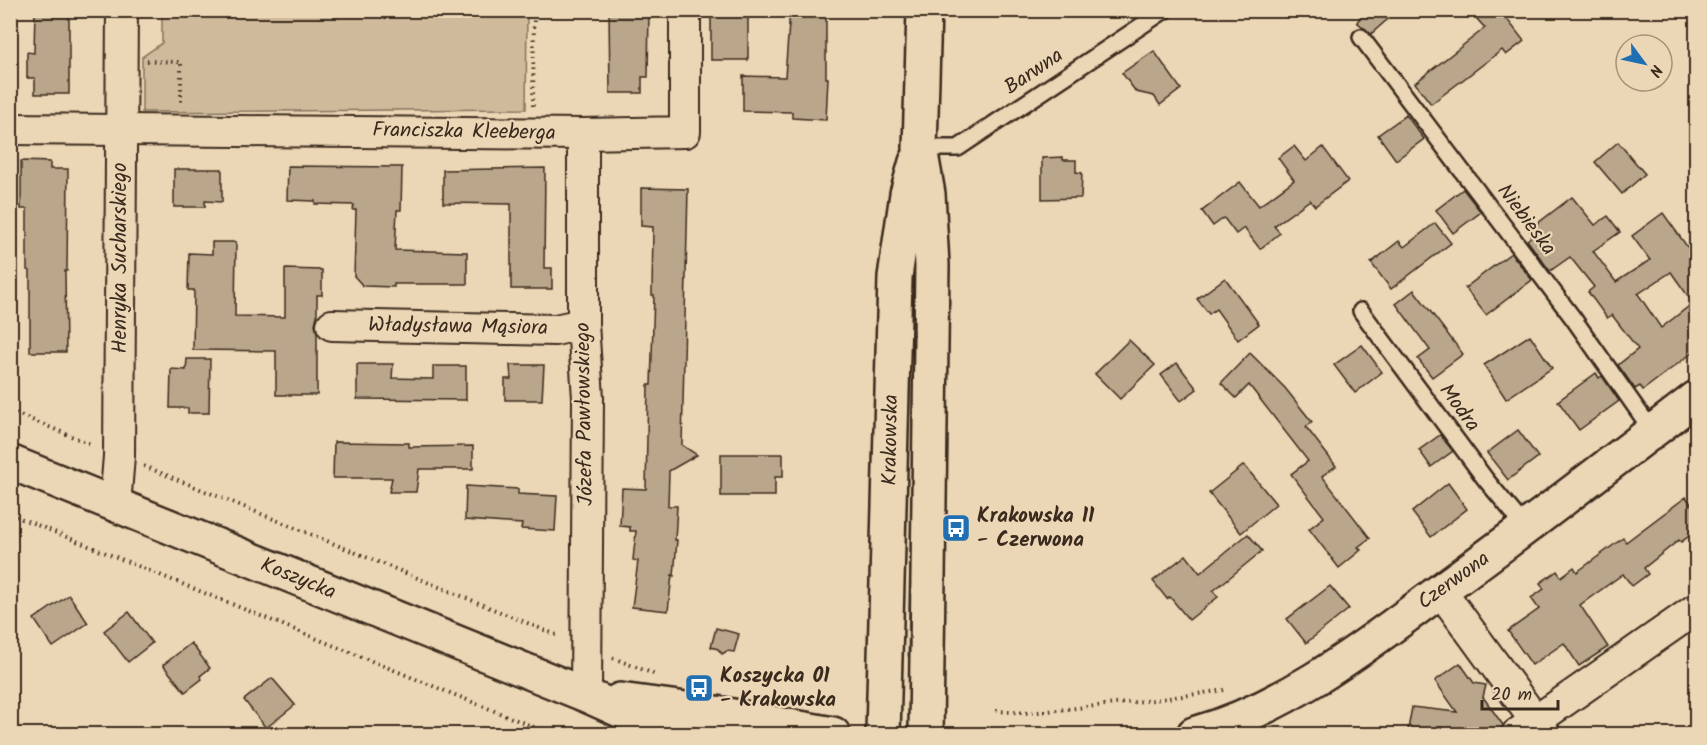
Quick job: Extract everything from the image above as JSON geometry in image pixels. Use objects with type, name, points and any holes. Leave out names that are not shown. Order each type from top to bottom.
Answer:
[{"type":"main road","name":"Krakowska","points":[[924,10],[920,148],[928,194],[932,265],[926,735]]},
{"type":"main road","name":"Krakowska","points":[[883,735],[895,277],[907,194],[920,148]]},
{"type":"main road","name":"Czerwona","points":[[1198,734],[1282,699],[1347,659],[1526,528],[1696,399]]},
{"type":"main road","name":"Koszycka","points":[[10,462],[586,695],[673,735]]},
{"type":"main road","name":"Koszycka","points":[[586,695],[716,713],[833,735]]},
{"type":"street","name":"Henryka Sucharskiego","points":[[115,505],[119,456],[122,10]]},
{"type":"street","name":"Franciszka Kleeberga","points":[[10,129],[583,134],[685,132],[685,10]]},
{"type":"street","name":"Józefa Pawłowskiego","points":[[583,134],[583,324],[588,398],[586,695]]},
{"type":"street","name":"Władysława Mąsiora","points":[[332,325],[555,330],[583,324]]},
{"type":"street","points":[[1440,591],[1533,730],[1696,609]]},
{"type":"lane","name":"Barwna","points":[[920,148],[957,148],[1165,10]]},
{"type":"lane","name":"Niebieska","points":[[1361,37],[1573,318],[1653,432]]},
{"type":"lane","name":"Modra","points":[[1361,311],[1486,480],[1526,528]]},
{"type":"path","points":[[533,116],[534,10]]},
{"type":"path","points":[[146,61],[181,62],[181,106]]},
{"type":"path","points":[[10,411],[664,678]]},
{"type":"path","points":[[10,514],[550,735]]},
{"type":"path","points":[[996,711],[1029,713],[1231,690]]},
{"type":"shaded area","points":[[162,11],[527,11],[526,109],[142,112],[142,57],[162,43]]},
{"type":"shaded area","points":[[919,172],[916,656],[908,656],[914,367],[907,286]]},
{"type":"building","points":[[35,10],[69,10],[69,94],[35,94],[35,78],[27,78],[27,52],[34,53]]},
{"type":"building","points":[[609,10],[649,10],[648,77],[642,77],[642,93],[610,93]]},
{"type":"building","points":[[711,10],[748,10],[748,60],[711,60]]},
{"type":"building","points":[[790,10],[826,10],[826,78],[828,78],[826,120],[792,118],[792,112],[743,111],[743,76],[785,77]]},
{"type":"building","points":[[1365,10],[1398,10],[1371,34],[1357,22]]},
{"type":"building","points":[[1488,10],[1500,10],[1524,41],[1506,55],[1502,50],[1431,104],[1415,83],[1485,28],[1477,19]]},
{"type":"building","points":[[1154,51],[1181,89],[1160,105],[1154,96],[1136,92],[1122,73]]},
{"type":"building","points":[[1406,115],[1424,139],[1396,160],[1378,135]]},
{"type":"building","points":[[1618,142],[1645,174],[1622,194],[1595,162]]},
{"type":"building","points":[[1294,146],[1306,161],[1323,147],[1348,181],[1315,206],[1310,200],[1274,226],[1280,233],[1260,249],[1244,228],[1236,234],[1224,218],[1213,226],[1202,211],[1240,182],[1259,206],[1294,180],[1278,158]]},
{"type":"building","points":[[1063,157],[1063,160],[1076,160],[1076,172],[1082,173],[1081,198],[1042,199],[1042,158]]},
{"type":"building","points":[[21,161],[50,162],[50,169],[68,169],[67,271],[65,271],[66,352],[30,352],[30,271],[27,270],[27,209],[21,209]]},
{"type":"building","points":[[288,166],[402,167],[401,210],[397,210],[395,250],[467,252],[467,284],[363,286],[354,276],[356,210],[353,210],[354,205],[315,204],[315,201],[287,200]]},
{"type":"building","points":[[545,168],[544,268],[552,268],[552,289],[511,289],[511,204],[443,203],[443,170]]},
{"type":"building","points":[[174,169],[222,169],[222,202],[205,201],[205,207],[174,207]]},
{"type":"building","points":[[641,188],[688,189],[682,445],[697,455],[669,471],[668,506],[677,506],[675,540],[677,540],[668,611],[632,607],[638,561],[633,560],[636,531],[630,531],[630,527],[620,526],[622,488],[646,489],[648,385],[651,385],[654,295],[652,295],[653,227],[641,226]]},
{"type":"building","points":[[1463,189],[1481,212],[1453,233],[1436,210]]},
{"type":"building","points":[[1572,197],[1595,225],[1608,216],[1620,232],[1593,251],[1616,282],[1650,260],[1632,236],[1663,213],[1696,259],[1696,350],[1643,390],[1640,386],[1635,389],[1618,365],[1638,349],[1612,315],[1607,318],[1588,292],[1594,287],[1570,257],[1550,271],[1527,240],[1533,235],[1529,230]],"holes":[[[1671,272],[1693,303],[1661,328],[1638,294]]]},
{"type":"building","points":[[1435,223],[1451,243],[1391,289],[1371,263],[1399,241],[1404,247]]},
{"type":"building","points":[[212,242],[236,242],[235,316],[285,317],[285,269],[322,270],[322,295],[317,295],[315,324],[317,395],[276,395],[276,351],[193,350],[194,290],[188,290],[189,253],[212,254]]},
{"type":"building","points":[[1511,253],[1532,280],[1486,315],[1465,288]]},
{"type":"building","points":[[1225,278],[1259,324],[1238,340],[1216,309],[1209,314],[1197,299]]},
{"type":"building","points":[[1414,290],[1463,354],[1432,377],[1418,359],[1430,350],[1396,304]]},
{"type":"building","points":[[1530,335],[1552,368],[1506,399],[1484,365]]},
{"type":"building","points":[[1129,340],[1155,365],[1120,399],[1095,374]]},
{"type":"building","points":[[1362,345],[1382,372],[1355,393],[1334,365]]},
{"type":"building","points":[[1250,353],[1285,388],[1312,422],[1306,427],[1336,466],[1322,476],[1370,538],[1358,547],[1361,550],[1339,568],[1309,529],[1324,517],[1291,474],[1308,461],[1249,385],[1236,398],[1221,383]]},
{"type":"building","points":[[187,359],[210,359],[209,413],[188,413],[188,408],[170,408],[171,369],[186,370]]},
{"type":"building","points":[[1177,363],[1197,389],[1181,401],[1161,375]]},
{"type":"building","points":[[357,364],[393,364],[392,378],[433,379],[433,366],[466,366],[466,400],[357,399]]},
{"type":"building","points":[[510,365],[544,365],[542,400],[505,400],[505,379],[511,379]]},
{"type":"building","points":[[1596,373],[1599,378],[1602,376],[1619,401],[1579,430],[1558,401]]},
{"type":"building","points":[[1518,430],[1538,457],[1508,480],[1487,453]]},
{"type":"building","points":[[1440,435],[1453,451],[1431,467],[1419,450]]},
{"type":"building","points":[[334,442],[409,443],[409,447],[473,446],[473,469],[419,469],[416,492],[389,492],[392,478],[333,478]]},
{"type":"building","points":[[721,454],[783,454],[783,477],[775,477],[775,496],[721,496]]},
{"type":"building","points":[[1244,465],[1276,504],[1241,533],[1209,493]]},
{"type":"building","points":[[1448,483],[1467,509],[1431,537],[1412,512]]},
{"type":"building","points":[[466,486],[518,489],[518,494],[557,496],[555,531],[521,529],[522,524],[465,520]]},
{"type":"building","points":[[1686,497],[1696,511],[1696,531],[1681,542],[1679,540],[1644,568],[1648,574],[1632,586],[1623,574],[1580,605],[1608,647],[1579,666],[1564,643],[1532,665],[1508,631],[1539,609],[1531,598],[1544,589],[1540,583],[1557,571],[1561,577],[1574,567],[1577,572],[1623,538],[1626,542]]},
{"type":"building","points":[[1248,534],[1262,551],[1213,591],[1218,597],[1189,620],[1170,597],[1167,599],[1153,581],[1186,555],[1200,573]]},
{"type":"building","points":[[1330,586],[1349,609],[1306,643],[1287,619]]},
{"type":"building","points":[[69,595],[88,623],[53,647],[34,619]]},
{"type":"building","points":[[129,612],[152,643],[128,662],[104,631]]},
{"type":"building","points":[[716,628],[739,634],[734,652],[727,651],[722,654],[718,649],[711,647]]},
{"type":"building","points":[[191,643],[210,668],[200,676],[202,679],[185,692],[163,665]]},
{"type":"building","points":[[1460,663],[1474,683],[1486,685],[1483,697],[1503,725],[1500,735],[1407,735],[1412,707],[1457,712],[1435,681]]},
{"type":"building","points":[[272,678],[295,705],[266,728],[244,700]]},
{"type":"place","name":"Krakowska 11 - Czerwona","points":[[956,528]]},
{"type":"place","name":"Koszycka 01 - Krakowska","points":[[699,688]]}]
